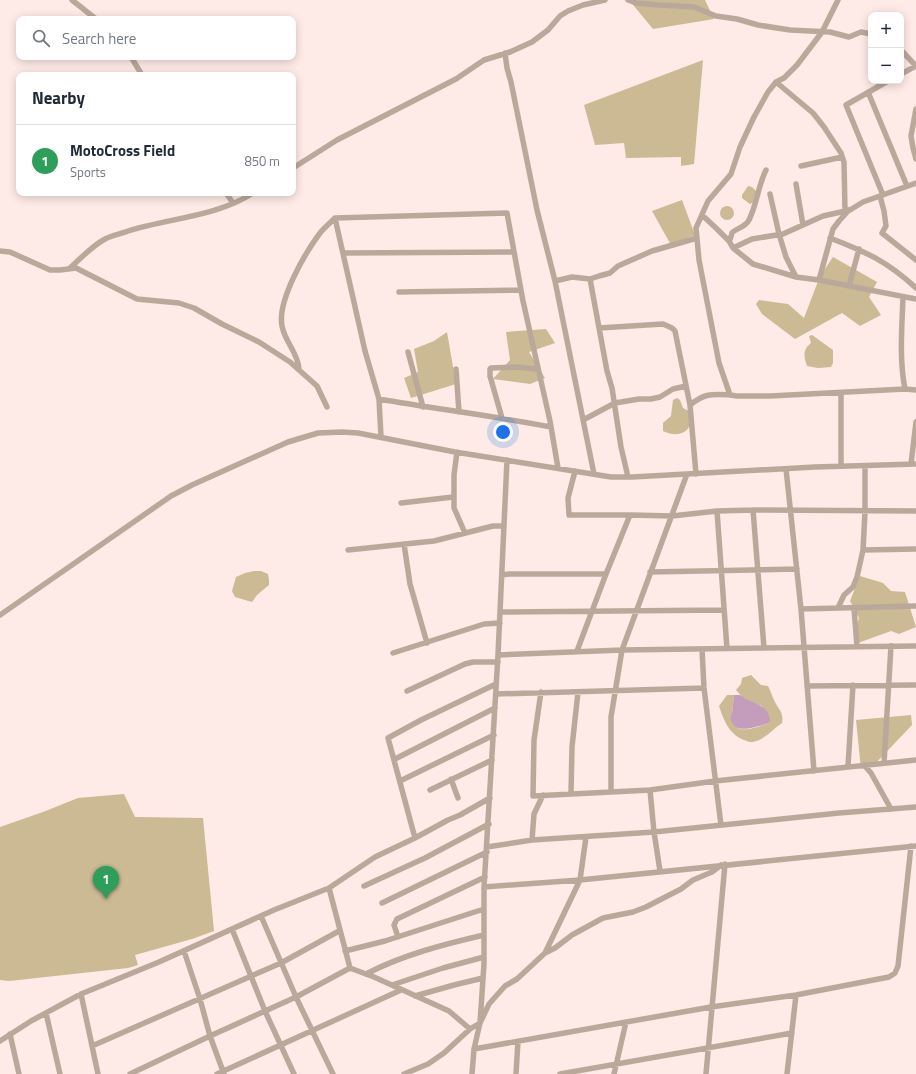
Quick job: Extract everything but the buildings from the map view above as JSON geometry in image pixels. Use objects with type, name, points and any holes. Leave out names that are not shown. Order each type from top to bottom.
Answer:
[{"type":"street","points":[[72,0],[92,16]]},
{"type":"street","points":[[296,166],[327,146],[358,129],[456,79],[484,60],[532,42],[548,30],[560,16],[568,11],[583,5],[605,0]]},
{"type":"street","points":[[628,0],[636,3],[694,7],[716,16],[796,31],[836,32],[849,37],[861,32],[868,33]]},
{"type":"street","points":[[730,395],[719,363],[699,260],[696,228],[708,201],[731,174],[740,147],[768,92],[776,82],[784,78],[797,65],[822,32],[838,0]]},
{"type":"street","points":[[505,53],[537,210],[555,281],[594,474]]},
{"type":"street","points":[[904,53],[916,66],[904,72]]},
{"type":"street","points":[[133,60],[140,72]]},
{"type":"street","points":[[776,82],[813,112],[824,127],[844,162],[847,210],[830,238],[818,280]]},
{"type":"street","points":[[883,84],[846,104],[881,195],[886,226],[882,233],[916,260]]},
{"type":"street","points":[[868,92],[907,186]]},
{"type":"street","points":[[916,109],[912,136],[916,159]]},
{"type":"street","points":[[801,166],[842,157]]},
{"type":"street","points":[[729,242],[734,232],[742,228],[748,222],[755,207],[762,178],[766,170]]},
{"type":"street","points":[[733,248],[752,239],[779,234],[823,216],[847,210],[863,202],[916,183]]},
{"type":"street","points":[[796,184],[803,224]]},
{"type":"street","points":[[770,194],[786,257],[796,277]]},
{"type":"street","points":[[228,196],[233,203]]},
{"type":"street","points":[[70,268],[95,246],[107,238],[146,225],[201,214],[233,203],[247,196]]},
{"type":"street","points":[[298,369],[297,358],[285,336],[282,326],[284,306],[290,287],[305,256],[321,232],[335,218],[507,213],[521,290],[551,427],[558,468]]},
{"type":"street","points":[[702,215],[733,248],[753,264],[796,277],[916,299]]},
{"type":"street","points":[[335,218],[365,351],[379,399],[381,437]]},
{"type":"street","points":[[555,281],[572,277],[590,278],[610,272],[618,266],[652,251],[697,238]]},
{"type":"street","points":[[830,238],[859,249],[881,260],[903,275],[916,288]]},
{"type":"street","points":[[849,286],[859,249]]},
{"type":"street","points":[[0,250],[10,252],[50,270],[76,268],[136,299],[168,301],[194,308],[259,342],[298,369],[317,386],[327,407]]},
{"type":"street","points":[[343,253],[514,252]]},
{"type":"street","points":[[590,278],[606,371],[615,403],[624,466],[628,477]]},
{"type":"street","points":[[399,292],[521,290]]},
{"type":"street","points":[[903,297],[902,376],[905,389]]},
{"type":"street","points":[[599,328],[663,324],[675,331],[690,405],[696,474]]},
{"type":"street","points":[[408,352],[423,407]]},
{"type":"street","points":[[502,418],[490,376],[490,369],[503,367],[538,369]]},
{"type":"street","points":[[456,369],[460,412]]},
{"type":"street","points":[[583,420],[615,403],[660,397],[673,389],[686,386]]},
{"type":"street","points":[[690,405],[700,397],[710,394],[770,396],[905,389],[916,390]]},
{"type":"street","points":[[841,393],[841,466]]},
{"type":"street","points":[[379,399],[551,427]]},
{"type":"street","points":[[0,615],[171,496],[275,447],[318,433],[358,432],[457,452],[611,477],[628,477],[841,466],[914,464],[916,422]]},
{"type":"street","points":[[457,452],[453,497],[454,508],[464,533]]},
{"type":"street","points":[[472,1074],[474,1049],[480,1023],[483,978],[484,887],[498,662],[507,460]]},
{"type":"street","points":[[838,608],[844,596],[853,587],[857,577],[863,550],[865,466]]},
{"type":"street","points":[[786,469],[801,609],[814,771]]},
{"type":"street","points":[[574,471],[568,498],[569,515],[672,516],[717,511],[753,510],[865,512],[916,511]]},
{"type":"street","points":[[611,792],[611,717],[622,650],[687,474]]},
{"type":"street","points":[[401,503],[453,497]]},
{"type":"street","points":[[753,510],[764,648]]},
{"type":"street","points":[[717,511],[727,649]]},
{"type":"street","points":[[577,652],[630,515]]},
{"type":"street","points":[[348,550],[434,541],[493,526],[504,526]]},
{"type":"street","points":[[404,544],[410,584],[427,643]]},
{"type":"street","points":[[863,550],[916,549]]},
{"type":"street","points":[[650,572],[797,569]]},
{"type":"street","points":[[502,575],[606,574]]},
{"type":"street","points":[[801,609],[916,606]]},
{"type":"street","points":[[854,608],[857,647]]},
{"type":"street","points":[[500,612],[724,610]]},
{"type":"street","points":[[393,653],[484,624],[500,623]]},
{"type":"street","points":[[884,763],[891,646]]},
{"type":"street","points":[[498,655],[622,650],[916,646]]},
{"type":"street","points":[[702,649],[704,688],[721,825]]},
{"type":"street","points":[[407,691],[465,664],[473,662],[498,662]]},
{"type":"street","points":[[416,838],[388,738],[421,720],[496,684]]},
{"type":"street","points":[[848,766],[853,685]]},
{"type":"street","points":[[807,686],[916,685]]},
{"type":"street","points":[[496,694],[704,688]]},
{"type":"street","points":[[541,692],[534,740],[533,796],[650,790],[715,781],[916,760]]},
{"type":"street","points":[[571,793],[572,747],[578,692]]},
{"type":"street","points":[[395,759],[495,708]]},
{"type":"street","points":[[400,780],[494,735]]},
{"type":"street","points":[[430,790],[492,760]]},
{"type":"street","points":[[864,765],[871,773],[891,809]]},
{"type":"street","points":[[451,779],[458,798]]},
{"type":"street","points":[[650,790],[660,871]]},
{"type":"street","points":[[532,840],[534,814],[543,795]]},
{"type":"street","points":[[0,1041],[81,994],[329,888],[375,857],[416,838],[490,798]]},
{"type":"street","points":[[382,903],[487,849],[532,840],[654,832],[839,813],[916,807]]},
{"type":"street","points":[[364,886],[425,858],[489,824]]},
{"type":"street","points":[[545,953],[580,880],[586,837]]},
{"type":"street","points":[[474,1049],[626,1022],[796,995],[889,977],[895,973],[898,966],[913,846],[580,880],[484,887]]},
{"type":"street","points":[[404,1074],[428,1064],[444,1053],[470,1029],[480,1023],[489,1004],[504,986],[516,978],[545,953],[555,948],[572,935],[603,918],[632,912],[646,907],[723,865]]},
{"type":"street","points":[[706,1074],[723,865]]},
{"type":"street","points":[[398,937],[394,925],[397,919],[485,877]]},
{"type":"street","points":[[329,888],[339,931],[350,968]]},
{"type":"street","points":[[345,951],[398,937],[484,909]]},
{"type":"street","points":[[261,916],[296,997],[332,1074]]},
{"type":"street","points":[[232,929],[265,1011],[294,1074]]},
{"type":"street","points":[[92,1046],[281,963],[339,931]]},
{"type":"street","points":[[366,974],[382,965],[455,942],[484,935]]},
{"type":"street","points":[[184,951],[200,999],[210,1036],[224,1073]]},
{"type":"street","points":[[392,985],[484,956]]},
{"type":"street","points":[[130,1074],[296,997],[350,968],[449,1011],[470,1029]]},
{"type":"street","points":[[415,996],[483,978]]},
{"type":"street","points":[[217,1074],[224,1073],[280,1044],[401,990]]},
{"type":"street","points":[[81,994],[98,1074]]},
{"type":"street","points":[[787,1074],[796,995]]},
{"type":"street","points":[[46,1013],[60,1074]]},
{"type":"street","points":[[614,1074],[626,1022]]},
{"type":"street","points":[[560,1074],[792,1033]]},
{"type":"street","points":[[10,1034],[19,1074]]},
{"type":"street","points":[[516,1074],[518,1041]]},
{"type":"shaded area","points":[[629,0],[705,0],[714,19],[653,29]]},
{"type":"shaded area","points":[[703,60],[694,164],[681,166],[681,157],[626,158],[624,143],[595,145],[584,105]]},
{"type":"shaded area","points":[[748,186],[752,187],[758,193],[755,201],[750,204],[742,198],[742,195]]},
{"type":"shaded area","points":[[682,200],[695,235],[671,245],[652,211]]},
{"type":"shaded area","points":[[727,206],[732,208],[734,213],[732,218],[727,220],[722,218],[720,213],[722,208]]},
{"type":"shaded area","points":[[833,257],[877,282],[869,297],[881,315],[860,326],[842,313],[795,339],[762,314],[756,304],[759,300],[788,304],[804,318],[820,276]]},
{"type":"shaded area","points":[[546,329],[555,343],[529,352],[545,378],[530,384],[493,379],[510,360],[506,332]]},
{"type":"shaded area","points":[[447,332],[456,384],[411,398],[404,378],[418,372],[414,349],[434,341]]},
{"type":"shaded area","points":[[812,335],[833,350],[833,363],[831,367],[818,368],[807,366],[804,354],[806,348],[811,343],[809,336]]},
{"type":"shaded area","points":[[677,398],[680,400],[683,408],[689,411],[690,422],[688,428],[683,433],[671,434],[663,431],[663,423],[671,416],[673,400]]},
{"type":"shaded area","points":[[254,571],[261,571],[268,574],[269,585],[257,595],[252,602],[235,597],[232,591],[236,577]]},
{"type":"shaded area","points":[[860,576],[883,583],[891,591],[905,592],[916,627],[899,634],[891,631],[858,643],[856,628],[859,618],[850,601]]},
{"type":"shaded area","points":[[751,675],[761,685],[768,686],[782,717],[782,723],[766,736],[754,742],[747,741],[731,731],[725,722],[719,706],[727,695],[734,695],[732,713],[730,717],[737,727],[740,729],[748,729],[767,724],[762,706],[744,699],[736,690],[741,684],[742,678]]},
{"type":"shaded area","points":[[734,695],[740,695],[758,704],[766,710],[770,721],[763,725],[751,728],[743,729],[736,727],[731,722],[730,717],[732,713]]},
{"type":"shaded area","points":[[911,715],[912,725],[873,766],[861,769],[856,720]]},
{"type":"shaded area","points":[[124,794],[135,817],[203,818],[214,931],[192,939],[135,955],[138,965],[128,968],[9,981],[0,980],[0,827],[78,798]]},
{"type":"place","name":"MotoCross Field","points":[[106,899]]}]
